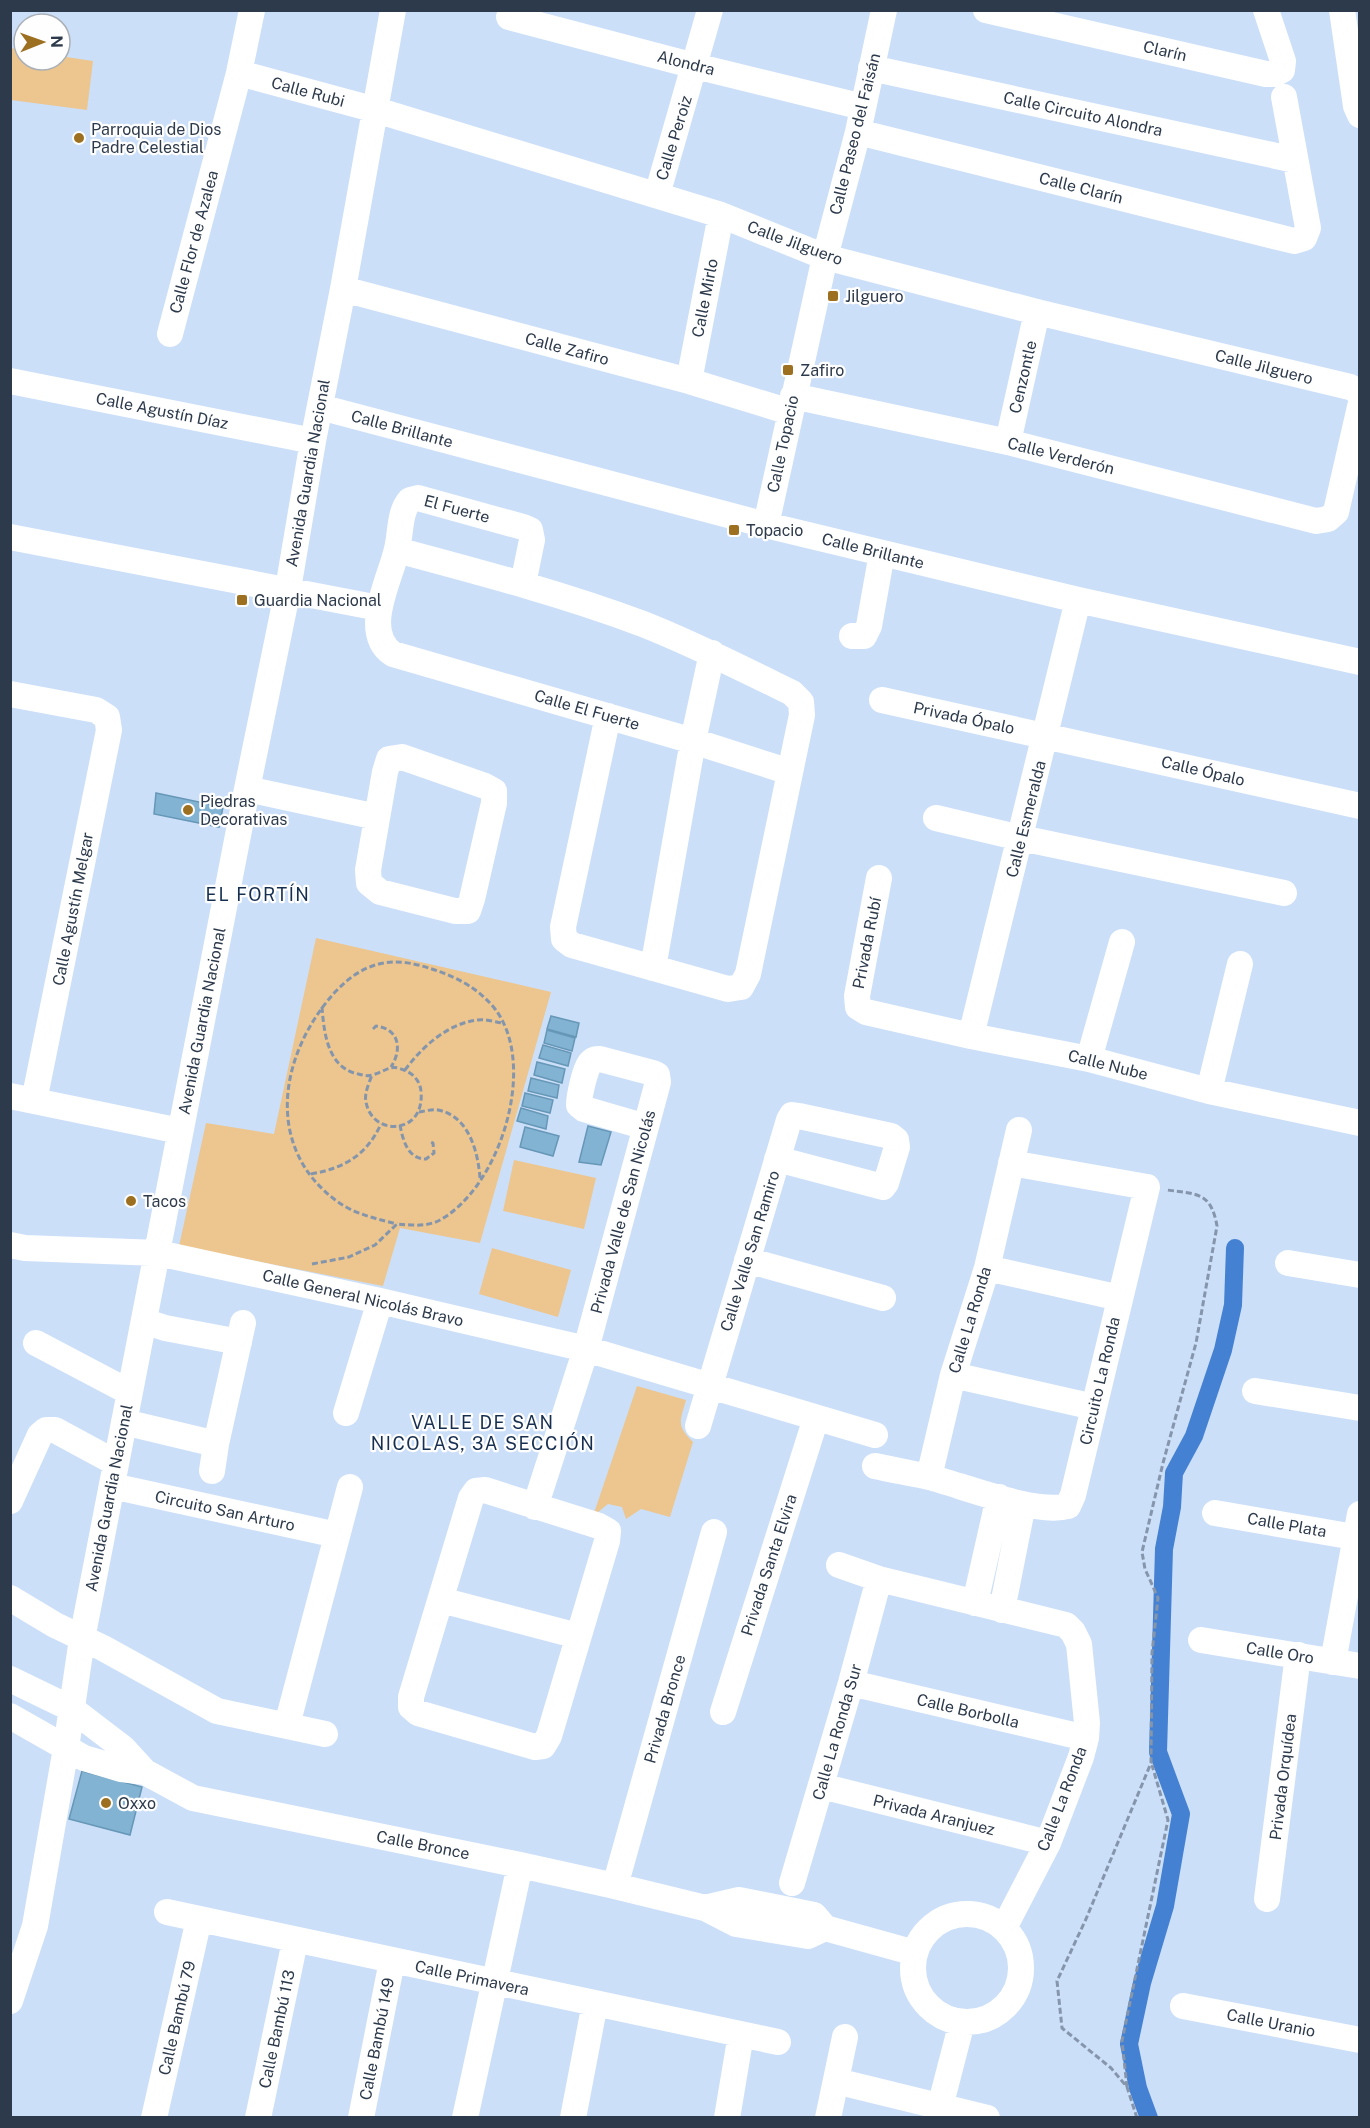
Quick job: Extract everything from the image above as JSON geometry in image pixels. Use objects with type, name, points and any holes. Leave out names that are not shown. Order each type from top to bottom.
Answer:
[{"type":"street","name":"Calle Flor de Azalea","points":[[170,334],[239,73],[252,10]]},
{"type":"street","name":"Avenida Guardia Nacional","points":[[10,2001],[35,1926],[66,1748],[82,1639],[288,589],[313,441],[393,10]]},
{"type":"street","name":"Calle Peroiz","points":[[657,195],[710,10]]},
{"type":"street","name":"Calle Paseo del Faisán","points":[[825,257],[858,132],[884,10]]},
{"type":"street","name":"Clarín","points":[[986,10],[1266,74],[1275,74],[1282,70],[1283,61],[1266,10]]},
{"type":"street","name":"Alondra","points":[[509,17],[863,107]]},
{"type":"street","points":[[1348,18],[1356,106],[1359,115]]},
{"type":"street","name":"Calle Circuito Alondra","points":[[871,68],[1295,160]]},
{"type":"street","name":"Calle Rubi","points":[[239,73],[376,110]]},
{"type":"street","points":[[1284,97],[1295,160]]},
{"type":"street","name":"Calle Jilguero","points":[[376,110],[721,215],[825,257],[1037,312],[1350,387],[1359,392]]},
{"type":"street","name":"Calle Clarín","points":[[858,132],[1294,241],[1304,238],[1308,228],[1295,160]]},
{"type":"street","name":"Calle Mirlo","points":[[689,381],[721,215]]},
{"type":"street","name":"Calle Topacio","points":[[766,525],[825,257]]},
{"type":"street","name":"Calle Zafiro","points":[[343,289],[689,381],[791,404]]},
{"type":"street","name":"Cenzontle","points":[[1008,442],[1037,312]]},
{"type":"street","name":"Calle Agustín Díaz","points":[[10,381],[313,441]]},
{"type":"street","name":"Calle Verderón","points":[[791,404],[1008,442],[1316,521],[1328,519],[1336,512],[1359,407]]},
{"type":"street","name":"Calle Brillante","points":[[320,407],[766,525],[1078,600],[1359,662]]},
{"type":"street","name":"El Fuerte","points":[[385,648],[380,637],[379,608],[397,550],[404,506],[410,500],[418,498],[530,530],[532,540],[523,584]]},
{"type":"street","points":[[10,537],[379,608]]},
{"type":"street","points":[[397,550],[523,584],[642,624],[712,653],[792,693],[801,702],[802,715],[748,974],[741,987],[728,989],[572,945],[564,939],[563,927],[608,716]]},
{"type":"street","points":[[852,636],[864,636],[869,626],[882,553]]},
{"type":"street","name":"Calle Esmeralda","points":[[971,1036],[1078,600]]},
{"type":"street","name":"Calle El Fuerte","points":[[385,648],[393,654],[693,741],[790,772]]},
{"type":"street","points":[[653,968],[693,741],[712,653]]},
{"type":"street","name":"Calle Agustín Melgar","points":[[10,694],[96,710],[107,717],[109,730],[22,1099]]},
{"type":"street","name":"Privada Ópalo","points":[[882,700],[1046,736]]},
{"type":"street","name":"Calle Ópalo","points":[[1046,736],[1359,806]]},
{"type":"street","points":[[402,757],[494,791],[494,803],[468,911],[455,911],[380,892],[369,883],[368,870],[377,817],[389,759],[402,757]]},
{"type":"street","points":[[247,789],[377,817]]},
{"type":"street","points":[[936,818],[1284,893]]},
{"type":"street","name":"Privada Rubí","points":[[858,1007],[857,996],[879,878]]},
{"type":"street","points":[[1089,1059],[1122,942]]},
{"type":"street","points":[[1209,1091],[1240,964]]},
{"type":"street","name":"Calle Nube","points":[[858,1007],[866,1012],[971,1036],[1089,1059],[1209,1091],[1359,1123]]},
{"type":"street","name":"Privada Valle de San Nicolás","points":[[536,1507],[586,1349],[658,1082],[657,1075],[600,1059],[594,1059],[589,1063],[579,1105],[584,1109],[646,1126]]},
{"type":"street","points":[[22,1099],[180,1131]]},
{"type":"street","name":"Calle Valle San Ramiro","points":[[698,1426],[777,1159],[792,1115],[891,1136],[896,1140],[897,1147],[883,1187],[777,1159]]},
{"type":"street","name":"Calle La Ronda","points":[[928,1477],[953,1375],[987,1268],[1019,1130]]},
{"type":"street","points":[[1011,1163],[1147,1187]]},
{"type":"street","name":"Circuito La Ronda","points":[[1011,1500],[1058,1509],[1068,1506],[1073,1495],[1147,1187]]},
{"type":"street","name":"Calle General Nicolás Bravo","points":[[10,1245],[25,1248],[158,1254],[380,1300],[586,1349],[875,1435]]},
{"type":"street","points":[[747,1260],[883,1298]]},
{"type":"street","points":[[1288,1263],[1359,1275]]},
{"type":"street","points":[[987,1268],[1120,1298]]},
{"type":"street","points":[[346,1413],[380,1300]]},
{"type":"street","points":[[144,1321],[165,1328],[241,1333],[212,1471]]},
{"type":"street","points":[[36,1343],[129,1392]]},
{"type":"street","points":[[953,1375],[1094,1407]]},
{"type":"street","points":[[1255,1391],[1359,1408]]},
{"type":"street","name":"Privada Santa Elvira","points":[[723,1712],[816,1418]]},
{"type":"street","points":[[124,1422],[216,1444]]},
{"type":"street","name":"Circuito San Arturo","points":[[10,1501],[40,1435],[46,1430],[55,1430],[114,1474],[338,1535]]},
{"type":"street","points":[[875,1466],[928,1477],[1011,1500]]},
{"type":"street","points":[[288,1725],[350,1487]]},
{"type":"street","points":[[485,1490],[536,1507],[599,1526],[608,1532],[549,1736],[543,1746],[535,1748],[418,1713],[411,1707],[411,1697],[471,1498],[476,1491],[485,1490]]},
{"type":"street","points":[[975,1603],[1011,1500]]},
{"type":"street","points":[[1002,1610],[1011,1500]]},
{"type":"street","name":"Calle Plata","points":[[1215,1513],[1358,1530]]},
{"type":"street","points":[[1333,1662],[1358,1530]]},
{"type":"street","name":"Privada Bronce","points":[[615,1886],[714,1532]]},
{"type":"street","name":"Calle La Ronda","points":[[839,1566],[879,1579],[1066,1625],[1073,1632],[1079,1644],[1087,1723],[1086,1738],[1048,1843],[1004,1928]]},
{"type":"street","name":"Calle La Ronda Sur","points":[[792,1883],[879,1579]]},
{"type":"street","points":[[10,1598],[55,1625],[103,1648],[217,1712],[325,1734]]},
{"type":"street","points":[[441,1600],[578,1636]]},
{"type":"street","name":"Calle Oro","points":[[1201,1640],[1359,1666]]},
{"type":"street","name":"Privada Orquídea","points":[[1267,1899],[1298,1655]]},
{"type":"street","name":"Calle Bronce","points":[[10,1679],[72,1709],[123,1748],[145,1772],[193,1798],[615,1886],[705,1908],[736,1924],[786,1921],[808,1936],[825,1928],[915,1953]]},
{"type":"street","name":"Calle Borbolla","points":[[851,1683],[1086,1738]]},
{"type":"street","name":"Calle Bronce","points":[[10,1716],[91,1760],[121,1769],[145,1772]]},
{"type":"street","name":"Privada Aranjuez","points":[[821,1786],[1048,1843]]},
{"type":"street","points":[[465,2118],[520,1865]]},
{"type":"street","name":"Calle Primavera","points":[[167,1912],[778,2042]]},
{"type":"street","points":[[970,1914],[988,1918],[1004,1928],[1014,1941],[1020,1957],[1021,1974],[1016,1990],[1007,2004],[994,2015],[978,2021],[962,2022],[944,2017],[928,2005],[918,1990],[913,1971],[915,1953],[923,1936],[936,1924],[952,1916],[970,1914]]},
{"type":"street","name":"Calle Bambú 79","points":[[154,2118],[199,1919]]},
{"type":"street","name":"Calle Bambú 113","points":[[258,2118],[295,1941]]},
{"type":"street","name":"Calle Bambú 149","points":[[361,2118],[392,1961]]},
{"type":"street","points":[[573,2118],[595,2003]]},
{"type":"street","name":"Calle Uranio","points":[[1183,2006],[1359,2040]]},
{"type":"street","points":[[940,2107],[962,2022]]},
{"type":"street","points":[[727,2118],[741,2034]]},
{"type":"street","points":[[828,2118],[845,2037]]},
{"type":"street","points":[[836,2081],[987,2118]]},
{"type":"path","points":[[400,961],[428,968],[468,984],[482,995],[503,1023],[512,1054],[514,1079],[506,1127],[494,1156],[466,1199],[452,1212],[435,1222],[416,1226],[397,1224],[358,1212],[339,1202],[318,1184],[300,1157],[290,1132],[286,1109],[289,1076],[295,1057],[322,1006],[346,981],[361,970],[384,962],[400,961]]},
{"type":"path","points":[[322,1006],[324,1034],[332,1055],[346,1070],[372,1075],[391,1067],[398,1067],[412,1073],[421,1087],[422,1104],[415,1119],[391,1127],[381,1124],[372,1115],[366,1102],[372,1075]]},
{"type":"path","points":[[405,1070],[420,1051],[452,1028],[480,1020],[503,1023]]},
{"type":"path","points":[[373,1029],[376,1026],[384,1027],[396,1037],[398,1047],[396,1059],[391,1067]]},
{"type":"path","points":[[418,1113],[436,1110],[452,1116],[460,1123],[473,1140],[480,1179]]},
{"type":"path","points":[[310,1174],[332,1170],[350,1162],[375,1137],[381,1124]]},
{"type":"path","points":[[400,1125],[404,1143],[418,1158],[426,1159],[434,1153],[433,1143],[429,1141]]},
{"type":"path","points":[[1137,2118],[1127,2087],[1122,2041],[1168,1820],[1151,1763],[1152,1653],[1158,1598],[1145,1569],[1142,1552],[1163,1463],[1196,1343],[1217,1226],[1214,1210],[1209,1202],[1196,1194],[1147,1187]]},
{"type":"path","points":[[305,1265],[349,1257],[358,1253],[375,1245],[397,1224]]},
{"type":"path","points":[[1127,2087],[1111,2068],[1062,2028],[1057,1981],[1086,1919],[1151,1763]]},
{"type":"shaded area","points":[[10,48],[12,48],[12,72],[72,72],[72,58],[93,61],[87,110],[11,100]]},
{"type":"shaded area","points":[[316,938],[551,992],[480,1243],[400,1228],[383,1286],[179,1246],[206,1123],[274,1134]]},
{"type":"shaded area","points":[[514,1160],[596,1178],[584,1229],[503,1211]]},
{"type":"shaded area","points":[[492,1248],[571,1270],[558,1317],[479,1294]]},
{"type":"shaded area","points":[[637,1386],[686,1400],[681,1423],[693,1442],[670,1517],[641,1509],[626,1519],[622,1507],[608,1504],[593,1516]]},
{"type":"building","name":"Piedras Decorativas","points":[[156,793],[223,807],[219,827],[154,814]]},
{"type":"building","points":[[551,1016],[579,1023],[576,1037],[547,1029]]},
{"type":"building","points":[[547,1030],[575,1038],[572,1051],[544,1043]]},
{"type":"building","points":[[543,1045],[571,1053],[568,1066],[539,1058]]},
{"type":"building","points":[[537,1062],[565,1069],[562,1083],[534,1075]]},
{"type":"building","points":[[531,1078],[559,1085],[557,1098],[528,1091]]},
{"type":"building","points":[[525,1093],[553,1100],[550,1113],[522,1106]]},
{"type":"building","points":[[521,1108],[548,1116],[546,1129],[517,1121]]},
{"type":"building","points":[[588,1126],[611,1132],[601,1165],[579,1162]]},
{"type":"building","points":[[525,1127],[559,1136],[553,1156],[520,1147]]},
{"type":"building","name":"Oxxo","points":[[82,1771],[142,1787],[130,1835],[69,1819]]},
{"type":"waterway","points":[[1149,2118],[1138,2088],[1129,2044],[1142,1983],[1165,1906],[1181,1814],[1158,1752],[1164,1549],[1172,1507],[1174,1473],[1194,1436],[1223,1350],[1233,1305],[1235,1248]]},
{"type":"place","name":"Parroquia de Dios Padre Celestial","points":[[79,138]]},
{"type":"place","name":"Jilguero","points":[[833,296]]},
{"type":"place","name":"Zafiro","points":[[788,370]]},
{"type":"place","name":"Topacio","points":[[734,530]]},
{"type":"place","name":"Guardia Nacional","points":[[242,600]]},
{"type":"place","name":"Piedras Decorativas","points":[[188,810]]},
{"type":"place","name":"Tacos","points":[[131,1201]]},
{"type":"place","name":"Oxxo","points":[[106,1803]]},
{"type":"district","name":"EL FORTÍN","points":[[258,894]]},
{"type":"district","name":"VALLE DE SAN NICOLAS, 3A SECCIÓN","points":[[483,1432]]}]
